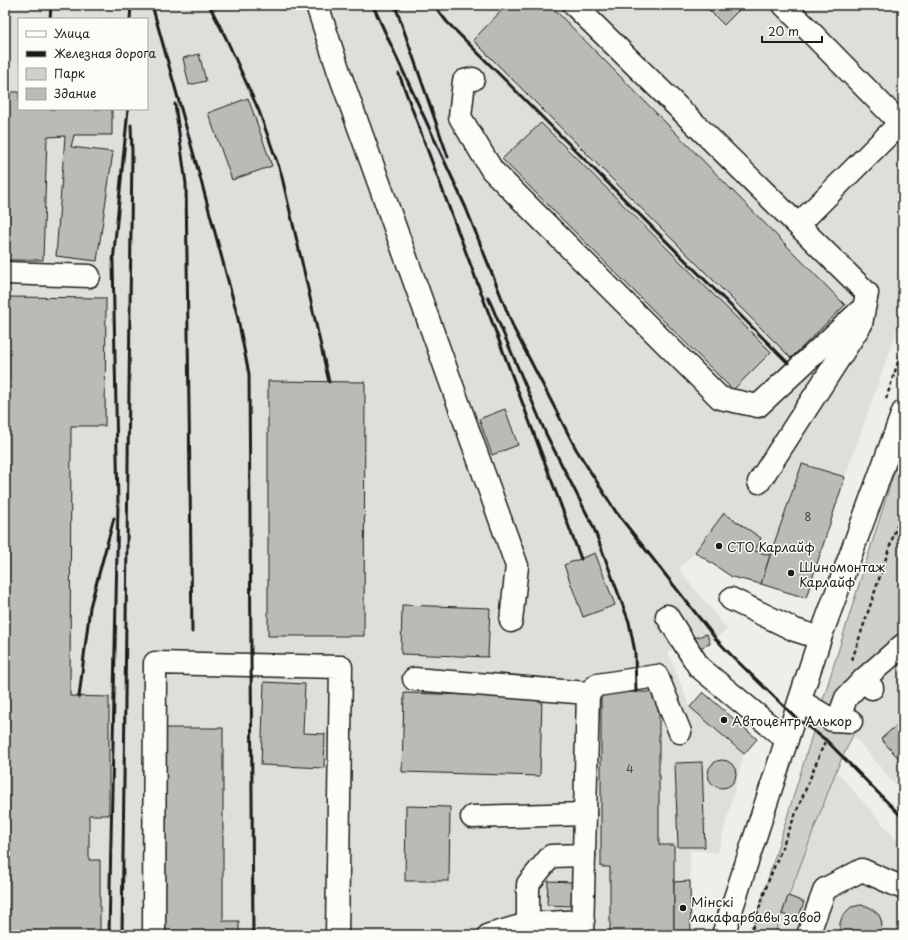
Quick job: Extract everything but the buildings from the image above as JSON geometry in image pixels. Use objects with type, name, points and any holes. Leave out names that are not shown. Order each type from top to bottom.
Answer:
[{"type":"street","points":[[317,5],[339,72],[517,566],[511,621]]},
{"type":"street","points":[[574,5],[868,293],[861,324],[759,482]]},
{"type":"street","points":[[784,5],[900,123],[798,225]]},
{"type":"street","points":[[473,79],[464,81],[460,118],[492,170],[720,398],[758,406],[865,306]]},
{"type":"street","points":[[5,273],[89,276]]},
{"type":"street","points":[[722,935],[820,638],[903,412]]},
{"type":"street","points":[[732,599],[795,630],[820,638]]},
{"type":"street","points":[[667,616],[699,667],[787,740]]},
{"type":"street","points":[[800,701],[832,720],[845,721],[846,698],[868,684],[901,651]]},
{"type":"street","points":[[154,935],[155,663],[341,667],[337,935]]},
{"type":"street","points":[[489,935],[528,924],[582,928],[588,693],[597,684],[657,676],[680,732]]},
{"type":"street","points":[[414,679],[588,693]]},
{"type":"street","points":[[472,817],[585,814]]},
{"type":"street","points":[[528,924],[528,884],[551,856],[584,855]]},
{"type":"street","points":[[808,935],[825,889],[862,870],[903,888]]},
{"type":"shaded area","points":[[5,5],[894,5],[903,14],[903,313],[845,477],[802,464],[770,555],[755,551],[760,538],[724,513],[695,552],[679,569],[727,629],[710,644],[707,634],[690,639],[668,652],[690,707],[744,754],[718,853],[690,850],[691,935],[5,935]]},
{"type":"shaded area","points":[[903,658],[903,794],[853,735],[850,710]]},
{"type":"shaded area","points":[[836,771],[903,847],[903,935],[774,935]]},
{"type":"green space","points":[[903,444],[903,658],[850,710],[853,735],[836,771],[774,935],[751,935],[821,706]]},
{"type":"railway","points":[[50,18],[51,5]]},
{"type":"railway","points":[[130,18],[131,5]]},
{"type":"railway","points":[[152,5],[237,314],[249,374],[253,935]]},
{"type":"railway","points":[[209,5],[226,38],[259,111],[281,173],[329,382]]},
{"type":"railway","points":[[395,5],[448,157]]},
{"type":"railway","points":[[434,5],[447,22],[788,363]]},
{"type":"railway","points":[[374,8],[466,208],[514,329],[576,449],[616,512],[716,639],[795,717],[826,740],[903,818]]},
{"type":"railway","points":[[399,74],[581,559]]},
{"type":"railway","points":[[175,104],[186,184],[192,632]]},
{"type":"railway","points":[[109,935],[118,504],[113,262],[128,110]]},
{"type":"railway","points":[[122,935],[132,152],[131,125]]},
{"type":"railway","points":[[488,297],[546,434],[593,526],[629,622],[635,652],[636,692]]},
{"type":"railway","points":[[79,697],[90,607],[114,518]]},
{"type":"place","name":"СТО Карлайф","points":[[719,546]]},
{"type":"place","name":"Шиномонтаж Карлайф","points":[[791,573]]},
{"type":"place","name":"Автоцентр Алькор","points":[[724,720]]},
{"type":"place","name":"Мінскі лакафарбавы завод","points":[[683,908]]}]
